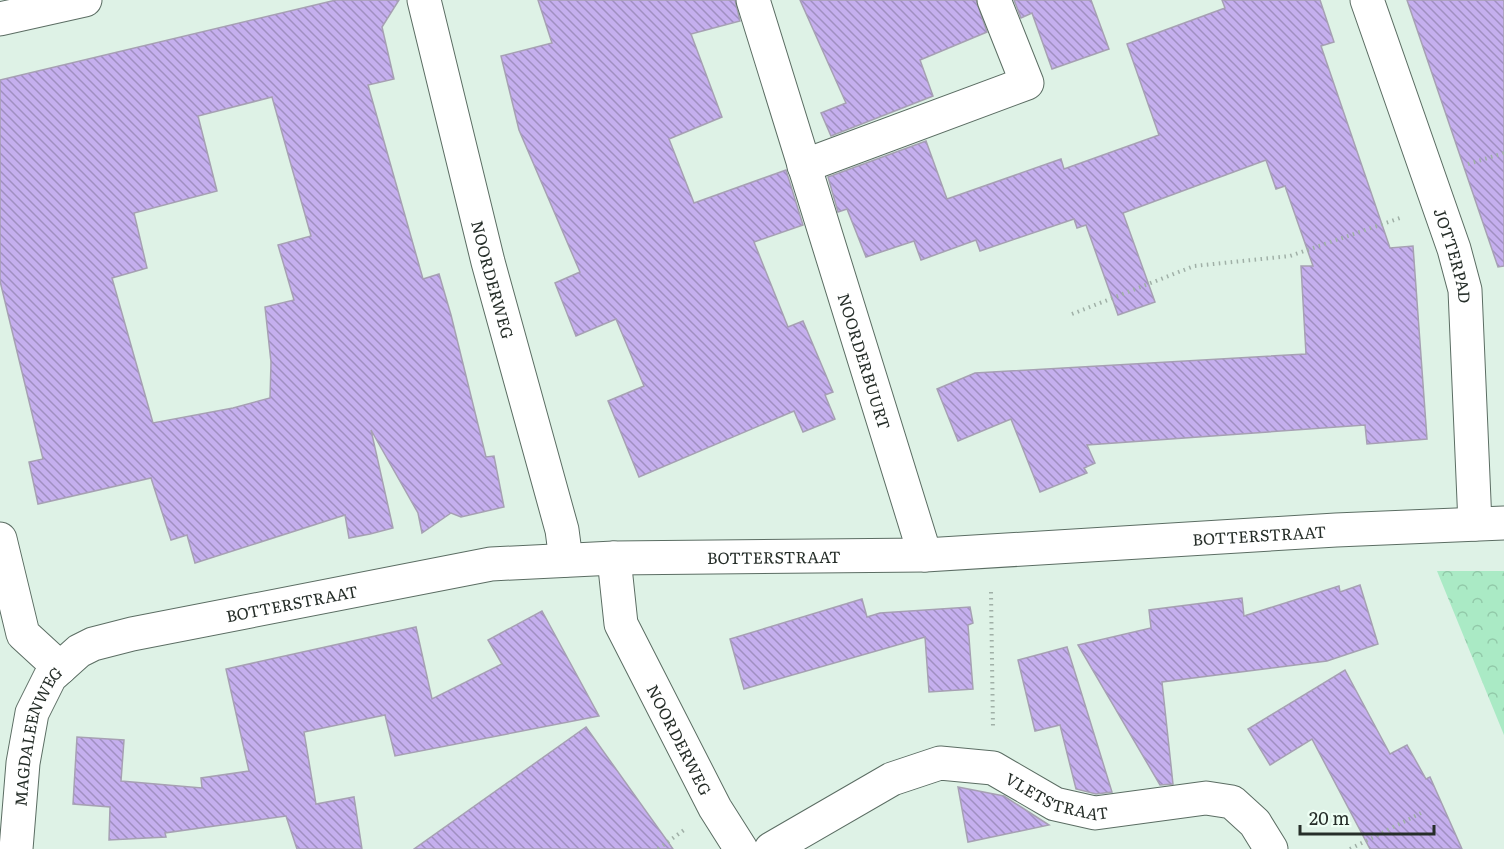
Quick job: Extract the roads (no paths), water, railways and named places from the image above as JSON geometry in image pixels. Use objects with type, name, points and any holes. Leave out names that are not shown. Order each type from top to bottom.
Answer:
[{"type":"street","points":[[0,19],[85,0]]},
{"type":"street","name":"NOORDERWEG","points":[[424,0],[488,262],[562,530],[566,560]]},
{"type":"street","name":"NOORDERBUURT","points":[[753,0],[925,555]]},
{"type":"street","points":[[804,166],[1027,83],[994,0]]},
{"type":"street","name":"JOTTERPAD","points":[[1367,0],[1454,249],[1465,290],[1489,523]]},
{"type":"street","name":"BOTTERSTRAAT","points":[[60,668],[79,651],[93,644],[132,634],[491,564],[614,558],[925,555],[1489,523]]},
{"type":"street","name":"MAGDALEENWEG","points":[[0,539],[12,634],[60,668],[50,677],[32,712],[23,763],[16,849]]},
{"type":"street","name":"NOORDERWEG","points":[[614,558],[621,624],[715,808],[741,849]]},
{"type":"street","name":"VLETSTRAAT","points":[[771,849],[892,779],[940,763],[993,768],[1055,804],[1095,813],[1206,798],[1232,802],[1255,823],[1271,849]]}]
